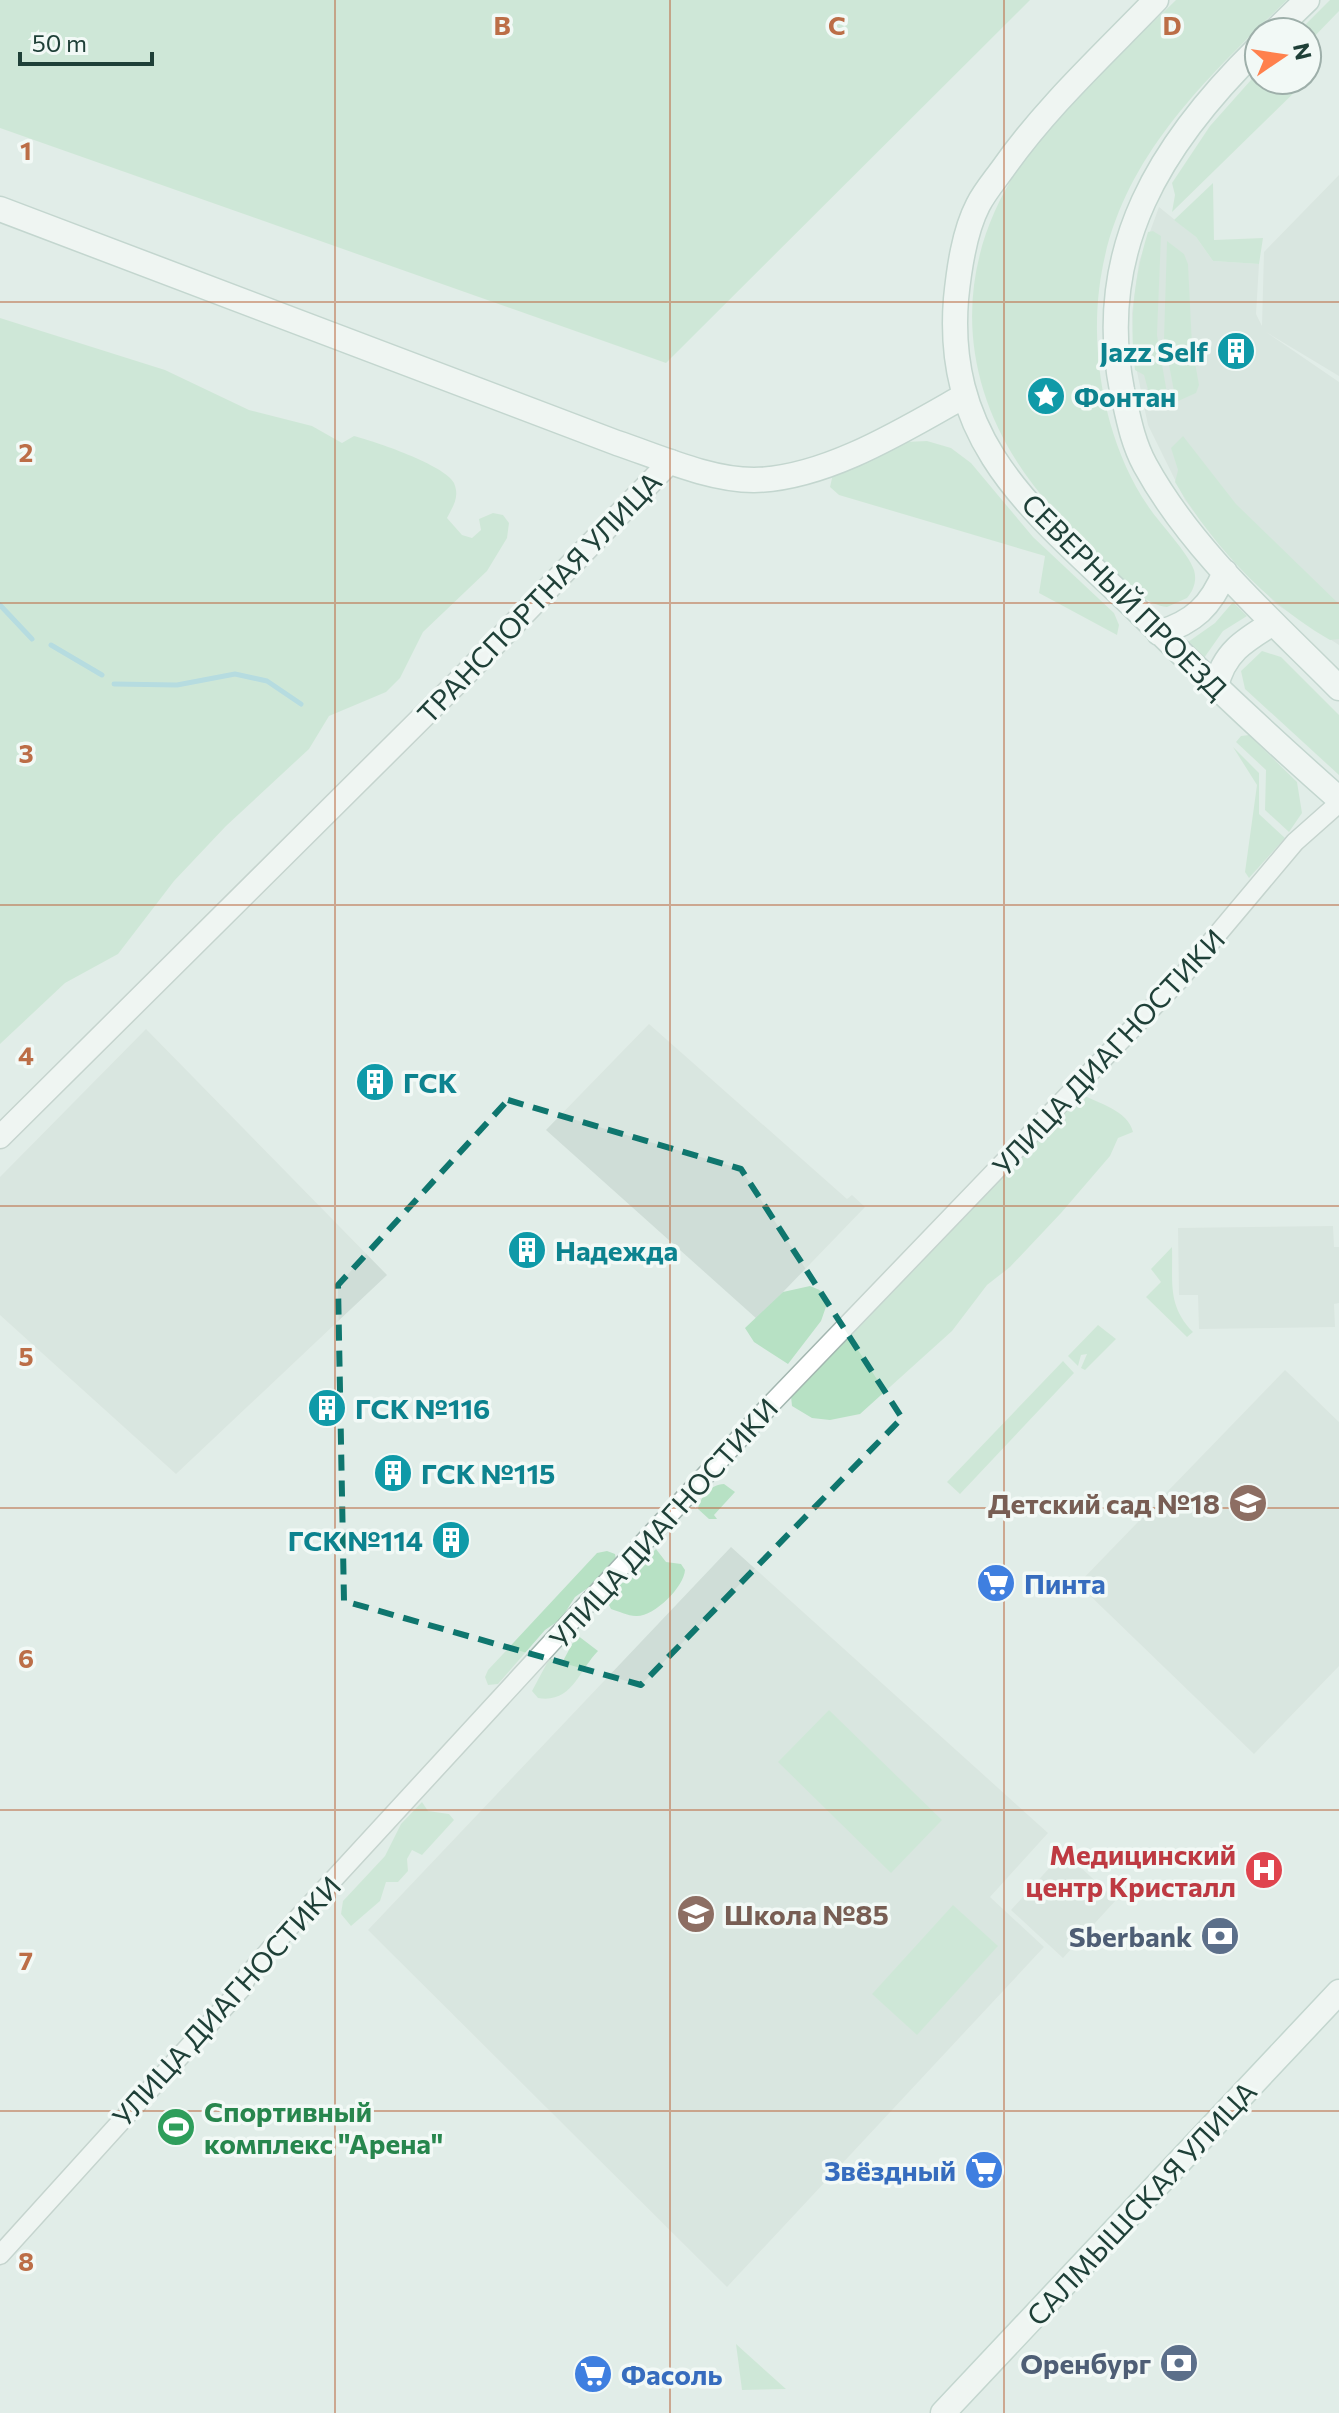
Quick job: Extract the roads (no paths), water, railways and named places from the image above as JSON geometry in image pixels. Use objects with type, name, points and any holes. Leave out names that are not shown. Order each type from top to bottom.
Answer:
[{"type":"main road","name":"СЕВЕРНЫЙ ПРОЕЗД","points":[[1156,0],[1031,128],[977,205],[959,269],[953,332],[964,396],[980,435],[1020,493],[1086,566],[1339,801]]},
{"type":"main road","points":[[1290,16],[1307,0]]},
{"type":"main road","points":[[1243,65],[1187,127],[1151,183],[1131,231],[1118,286],[1115,340],[1132,436],[1164,496],[1225,572],[1339,688]]},
{"type":"main road","name":"ТРАНСПОРТНАЯ УЛИЦА","points":[[0,209],[671,461]]},
{"type":"main road","points":[[671,461],[752,480],[777,477],[866,449],[964,396]]},
{"type":"main road","points":[[1159,633],[1186,625],[1214,599],[1225,572]]},
{"type":"main road","points":[[1216,687],[1228,655],[1273,623]]},
{"type":"main road","points":[[1303,651],[1339,661]]},
{"type":"main road","name":"САЛМЫШСКАЯ УЛИЦА","points":[[943,2413],[1339,1992]]},
{"type":"street","name":"ТРАНСПОРТНАЯ УЛИЦА","points":[[0,1137],[462,678],[671,461]]},
{"type":"street","name":"УЛИЦА ДИАГНОСТИКИ","points":[[0,2255],[241,1989],[248,1975],[286,1931],[773,1402],[1082,1084],[1179,980],[1295,842],[1339,801]]},
{"type":"waterway","points":[[0,605],[32,639]]},
{"type":"waterway","points":[[51,645],[102,675]]},
{"type":"waterway","points":[[114,684],[177,685],[235,674],[267,681],[301,704]]},
{"type":"place","name":"Jazz Self","points":[[1236,351]]},
{"type":"place","name":"Фонтан","points":[[1046,396]]},
{"type":"place","name":"ГСК","points":[[375,1082]]},
{"type":"place","name":"Надежда","points":[[527,1250]]},
{"type":"place","name":"ГСК №116","points":[[327,1408]]},
{"type":"place","name":"ГСК №115","points":[[393,1473]]},
{"type":"place","name":"Детский сад №18","points":[[1248,1503]]},
{"type":"place","name":"ГСК №114","points":[[451,1540]]},
{"type":"place","name":"Пинта","points":[[996,1583]]},
{"type":"place","name":"Медицинский центр Кристалл","points":[[1264,1870]]},
{"type":"place","name":"Школа №85","points":[[696,1914]]},
{"type":"place","name":"Sberbank","points":[[1220,1936]]},
{"type":"place","name":"Спортивный комплекс \"Арена\"","points":[[176,2127]]},
{"type":"place","name":"Звёздный","points":[[984,2170]]},
{"type":"place","name":"Оренбург","points":[[1179,2363]]},
{"type":"place","name":"Фасоль","points":[[593,2374]]}]
